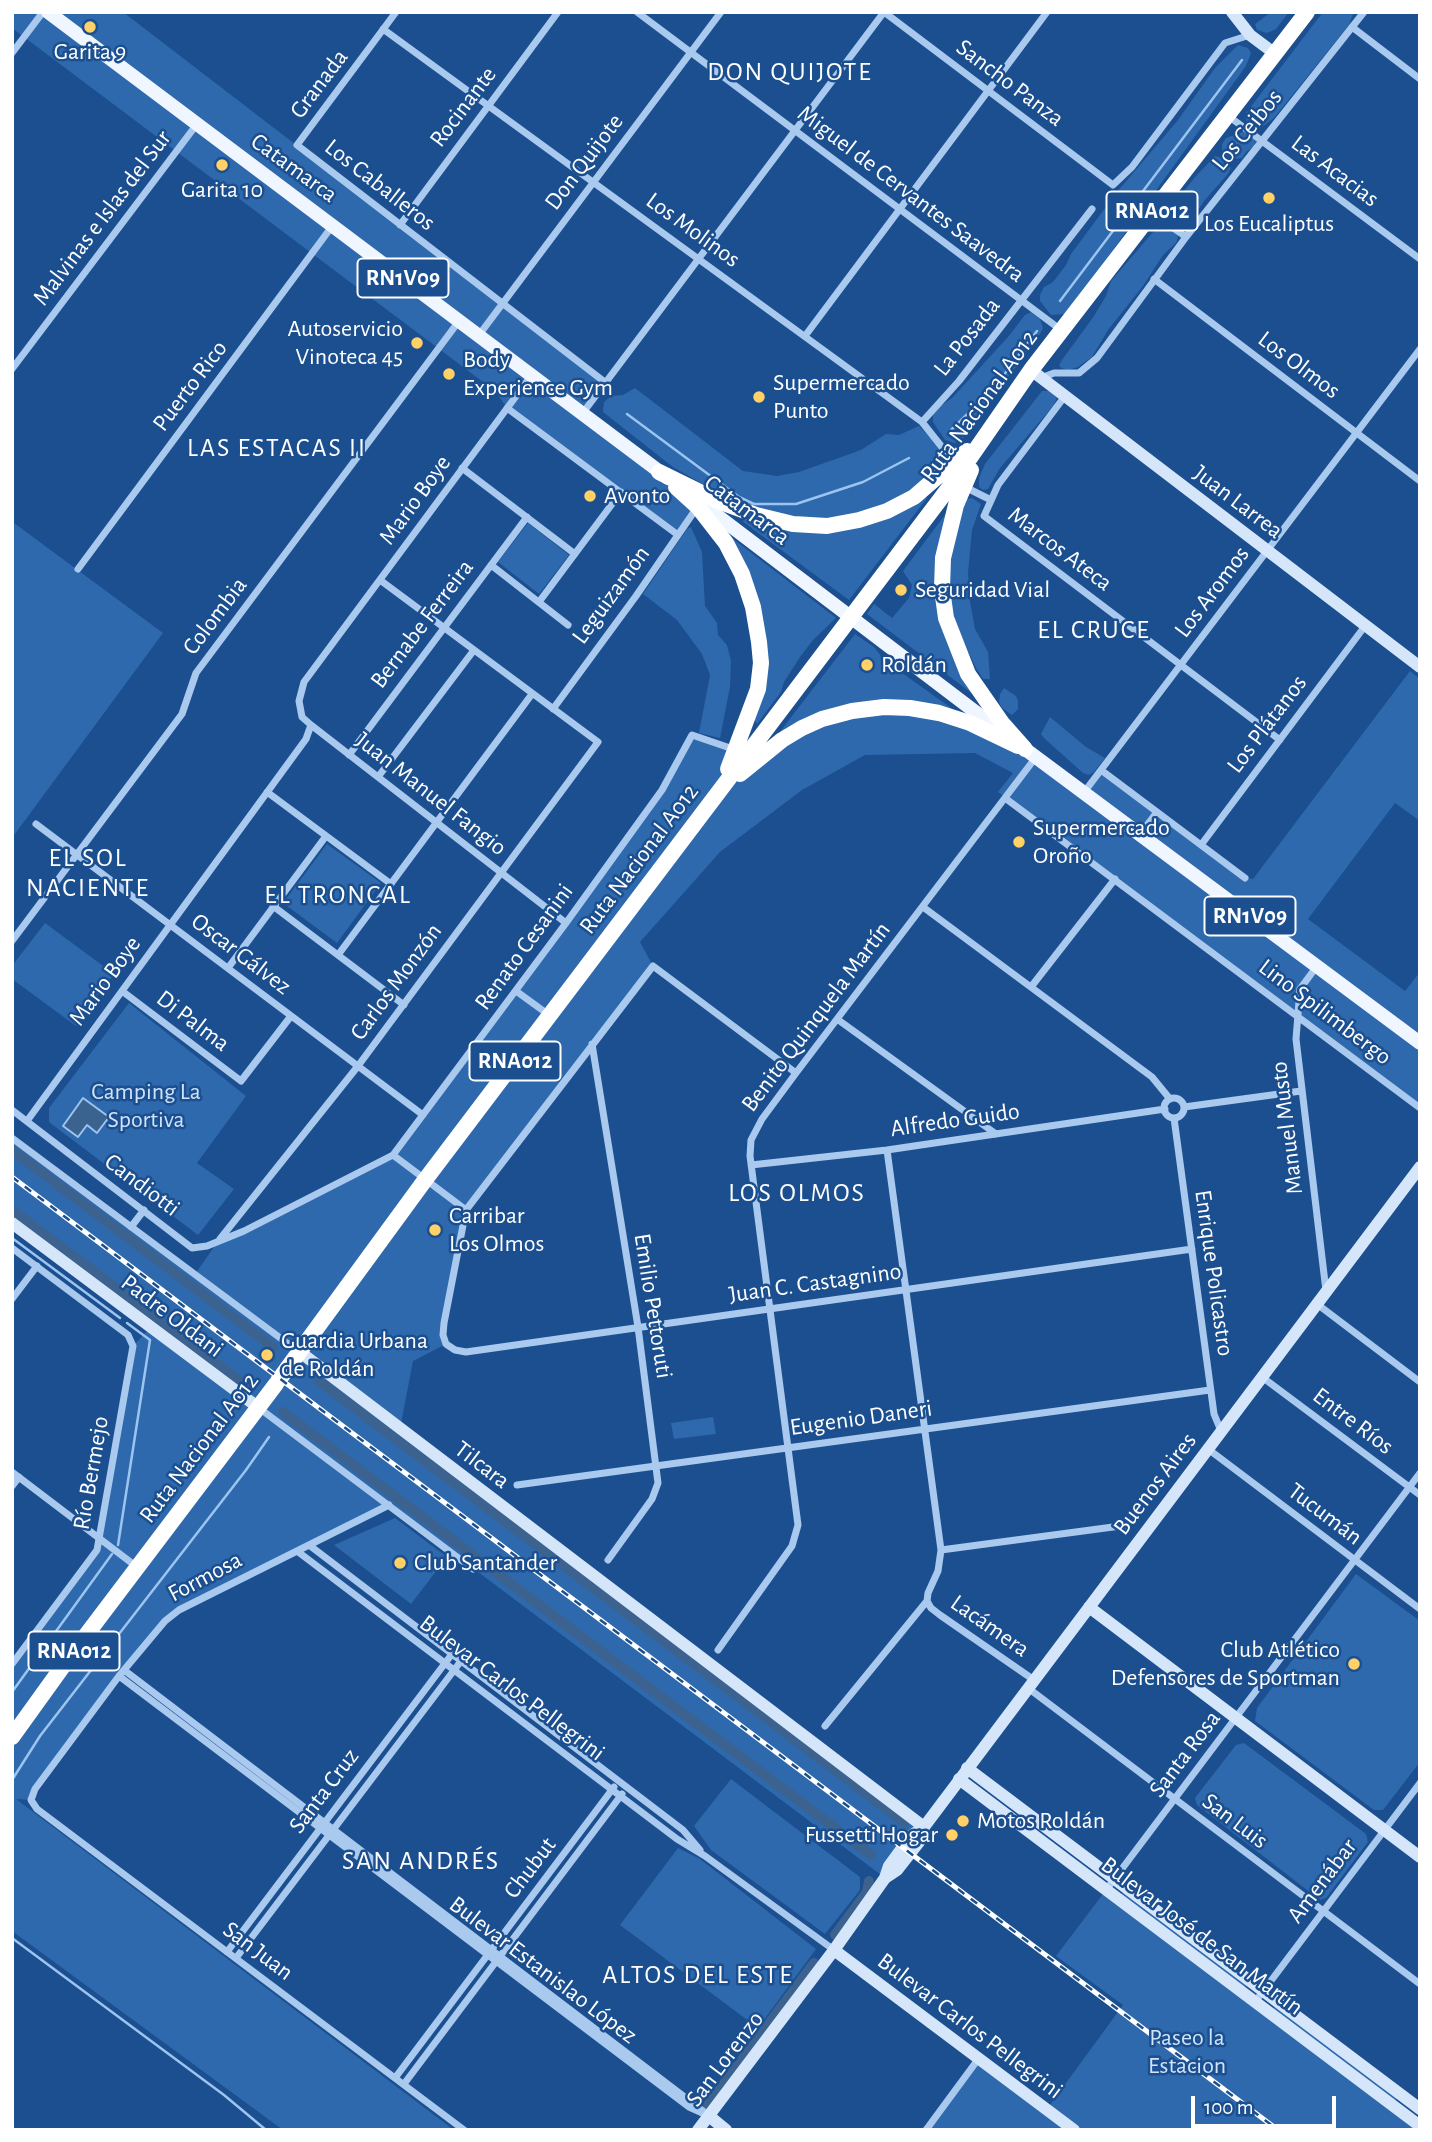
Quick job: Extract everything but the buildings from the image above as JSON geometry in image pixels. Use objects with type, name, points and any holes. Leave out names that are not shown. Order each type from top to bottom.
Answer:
[{"type":"highway","name":"Ruta Nacional A012","points":[[748,753],[962,472],[985,435],[1036,374],[1061,330],[1307,12]]},
{"type":"highway","points":[[659,471],[718,501],[756,515],[793,524],[827,526],[859,520],[896,506],[962,472]]},
{"type":"highway","points":[[659,471],[699,505],[726,542],[742,574],[753,607],[760,642],[761,663],[748,753],[717,793]]},
{"type":"highway","points":[[962,472],[943,558],[942,589],[946,618],[968,674],[1002,723],[1030,753]]},
{"type":"highway","points":[[717,793],[748,753],[822,719],[852,711],[909,708],[939,713],[970,723],[1030,753]]},
{"type":"highway","name":"Ruta Nacional A012","points":[[12,1737],[259,1408],[425,1180],[717,793]]},
{"type":"main road","name":"Catamarca","points":[[45,12],[659,471]]},
{"type":"main road","points":[[1232,12],[1250,35],[1274,53]]},
{"type":"main road","name":"Juan Larrea","points":[[1036,374],[1420,667]]},
{"type":"main road","name":"Catamarca","points":[[699,505],[1420,1043]]},
{"type":"main road","name":"Buenos Aires","points":[[902,1857],[919,1842],[924,1827],[963,1774],[1420,1167]]},
{"type":"main road","name":"Padre Oldani","points":[[12,1223],[259,1408]]},
{"type":"main road","name":"Tilcara","points":[[300,1352],[924,1827]]},
{"type":"main road","points":[[1089,1607],[1420,1857]]},
{"type":"main road","name":"Bulevar José de San Martín","points":[[963,1774],[1259,1997],[1414,2105],[1420,2126]]},
{"type":"main road","name":"San Lorenzo","points":[[698,2130],[885,1878],[897,1870],[902,1857]]},
{"type":"main road","name":"Bulevar Carlos Pellegrini","points":[[834,1950],[1074,2130]]},
{"type":"main road","name":"Bulevar Estanislao López","points":[[709,2116],[726,2130]]},
{"type":"street","points":[[12,53],[45,12]]},
{"type":"street","name":"Granada","points":[[297,145],[396,12]]},
{"type":"street","name":"Rocinante","points":[[400,225],[558,12]]},
{"type":"street","name":"Miguel de Cervantes Saavedra","points":[[637,12],[1061,330]]},
{"type":"street","name":"Don Quijote","points":[[479,335],[721,12]]},
{"type":"street","points":[[582,414],[884,12]]},
{"type":"street","name":"Sancho Panza","points":[[884,12],[1113,185],[1132,167],[1225,43],[1250,35]]},
{"type":"street","points":[[805,336],[1047,12]]},
{"type":"street","name":"Los Ceibos","points":[[1036,374],[1079,373],[1097,358],[1186,237],[1364,12]]},
{"type":"street","points":[[1352,27],[1420,79]]},
{"type":"street","name":"Los Molinos","points":[[383,29],[922,422],[962,472]]},
{"type":"street","name":"Las Acacias","points":[[1226,115],[1420,259]]},
{"type":"street","name":"Malvinas e Islas del Sur","points":[[12,369],[197,124]]},
{"type":"street","name":"Los Caballeros","points":[[297,145],[606,383]]},
{"type":"street","name":"La Posada","points":[[922,422],[959,381],[1092,209]]},
{"type":"street","points":[[1152,212],[1186,237]]},
{"type":"street","name":"Puerto Rico","points":[[78,569],[333,225]]},
{"type":"street","name":"Los Olmos","points":[[1154,279],[1420,481]]},
{"type":"street","name":"Colombia","points":[[12,941],[182,714],[196,673],[459,321]]},
{"type":"street","name":"Los Aromos","points":[[1085,792],[1420,349]]},
{"type":"street","name":"Mario Boye","points":[[27,1121],[306,739],[311,725],[300,711],[299,701],[304,682],[531,375]]},
{"type":"street","points":[[991,499],[998,485],[1065,396]]},
{"type":"street","points":[[507,408],[678,535]]},
{"type":"street","points":[[462,468],[575,554]]},
{"type":"street","name":"Marcos Ateca","points":[[962,472],[991,499],[984,516],[1280,740]]},
{"type":"street","points":[[539,602],[621,492]]},
{"type":"street","name":"Leguizamón","points":[[553,709],[699,505]]},
{"type":"street","name":"Bernabe Ferreira","points":[[349,755],[527,517]]},
{"type":"street","points":[[491,565],[568,625]]},
{"type":"street","points":[[380,580],[553,709]]},
{"type":"street","name":"Los Plátanos","points":[[1201,845],[1365,625]]},
{"type":"street","points":[[378,777],[474,650]]},
{"type":"street","points":[[338,955],[533,694]]},
{"type":"street","name":"Carlos Monzón","points":[[219,1240],[358,1066],[598,742],[553,709]]},
{"type":"street","name":"Juan Manuel Fangio","points":[[311,725],[566,923]]},
{"type":"street","name":"Renato Cesanini","points":[[219,1240],[244,1231],[393,1156],[662,790],[692,735],[748,753]]},
{"type":"street","name":"Benito Quinquela Martín","points":[[718,1650],[795,1539],[798,1517],[749,1148],[754,1132],[1005,798],[1030,753]]},
{"type":"street","points":[[1101,770],[1245,878]]},
{"type":"street","points":[[268,792],[391,884]]},
{"type":"street","name":"Lino Spilimbergo","points":[[1005,798],[1420,1108]]},
{"type":"street","points":[[1141,833],[1157,812]]},
{"type":"street","name":"Oscar Gálvez","points":[[36,824],[423,1115]]},
{"type":"street","points":[[228,968],[326,836]]},
{"type":"street","points":[[1031,987],[1115,878]]},
{"type":"street","points":[[273,906],[404,1005]]},
{"type":"street","points":[[923,906],[1152,1077],[1170,1099],[1179,1100],[1184,1107]]},
{"type":"street","points":[[393,1156],[466,1210],[653,966],[796,1073]]},
{"type":"street","name":"Manuel Musto","points":[[1317,966],[1300,989],[1297,1014],[1301,1091],[1326,1292]]},
{"type":"street","name":"Di Palma","points":[[122,991],[241,1081],[291,1016]]},
{"type":"street","points":[[516,991],[550,1015]]},
{"type":"street","points":[[837,1019],[996,1134]]},
{"type":"street","name":"Emilio Pettoruti","points":[[592,1044],[638,1327],[658,1483],[652,1499],[608,1560]]},
{"type":"street","points":[[1184,1107],[1301,1091]]},
{"type":"street","points":[[1170,1099],[1164,1109],[1169,1116],[1174,1118],[1182,1113],[1184,1107]]},
{"type":"street","name":"Alfredo Guido","points":[[751,1165],[887,1150],[1164,1109]]},
{"type":"street","name":"Candiotti","points":[[12,1110],[192,1248],[207,1246],[219,1240]]},
{"type":"street","name":"Enrique Policastro","points":[[1174,1118],[1210,1390],[1221,1431]]},
{"type":"street","name":"Tilcara","points":[[12,1138],[300,1352]]},
{"type":"street","points":[[825,1726],[927,1601],[942,1550],[887,1150]]},
{"type":"street","points":[[131,1227],[144,1210]]},
{"type":"street","name":"Juan C. Castagnino","points":[[466,1210],[443,1323],[446,1344],[455,1350],[466,1352],[1192,1250]]},
{"type":"street","points":[[12,1248],[119,1328],[129,1310]]},
{"type":"street","points":[[12,1298],[37,1266]]},
{"type":"street","points":[[1317,1304],[1420,1382]]},
{"type":"street","name":"Río Bermejo","points":[[12,1664],[97,1550],[133,1346],[128,1335],[119,1328]]},
{"type":"street","name":"Entre Ríos","points":[[1262,1377],[1420,1495]]},
{"type":"street","name":"Eugenio Daneri","points":[[517,1485],[1210,1390]]},
{"type":"street","name":"Padre Oldani","points":[[259,1408],[473,1569]]},
{"type":"street","name":"Tucumán","points":[[1208,1449],[1420,1609]]},
{"type":"street","name":"Santa Rosa","points":[[1110,1885],[1420,1473]]},
{"type":"street","points":[[12,1486],[15,1475],[138,1567]]},
{"type":"street","name":"Formosa","points":[[31,1800],[35,1789],[121,1673],[165,1621],[179,1610],[389,1505]]},
{"type":"street","points":[[942,1550],[1128,1525]]},
{"type":"street","name":"Bulevar Carlos Pellegrini","points":[[309,1545],[683,1830],[705,1856]]},
{"type":"street","name":"Bulevar Carlos Pellegrini","points":[[297,1551],[620,1797],[834,1950]]},
{"type":"street","name":"Lacámera","points":[[927,1601],[931,1608],[1031,1684]]},
{"type":"street","name":"Santa Cruz","points":[[227,1952],[452,1654]]},
{"type":"street","name":"Santa Cruz","points":[[236,1958],[461,1661]]},
{"type":"street","name":"Bulevar Estanislao López","points":[[121,1673],[709,2116]]},
{"type":"street","name":"San Luis","points":[[1031,1684],[1175,1799],[1420,1984]]},
{"type":"street","name":"Chubut","points":[[395,2078],[619,1781]]},
{"type":"street","name":"Amenábar","points":[[1259,1997],[1420,1783]]},
{"type":"street","name":"Chubut","points":[[404,2084],[627,1788]]},
{"type":"street","name":"San Juan","points":[[31,1800],[37,1809],[464,2130]]},
{"type":"street","points":[[677,1839],[683,1830]]},
{"type":"street","points":[[926,2130],[979,2058]]},
{"type":"green space","points":[[12,12],[123,12],[606,383],[582,414],[698,507],[678,535],[507,408],[495,391],[12,28]]},
{"type":"green space","points":[[1271,12],[1289,12],[1276,29],[1267,33],[1257,30],[1255,24]]},
{"type":"green space","points":[[1323,12],[1353,14],[1349,25],[1274,118],[1259,128],[1251,126],[1246,120],[1246,113]]},
{"type":"green space","points":[[1238,45],[1248,48],[1251,53],[1246,66],[1071,308],[1064,314],[1051,315],[1040,301],[1044,287],[1053,282],[1117,192],[1178,120],[1215,68]]},
{"type":"green space","points":[[1243,132],[1256,141],[1254,146],[1242,158],[1227,156],[1222,150],[1226,138]]},
{"type":"green space","points":[[1215,156],[1222,158],[1231,168],[1227,175],[1204,201],[1186,228],[1179,228],[1167,222],[1164,217]]},
{"type":"green space","points":[[1160,224],[1167,225],[1175,232],[1178,237],[1176,243],[1163,255],[1143,286],[1108,330],[1092,357],[1078,367],[1068,370],[1061,368],[1059,365],[1094,316],[1111,281]]},
{"type":"green space","points":[[1031,312],[1040,319],[1043,328],[1040,334],[961,441],[955,443],[945,440],[933,422],[933,415],[952,398],[1025,315]]},
{"type":"green space","points":[[635,388],[743,471],[777,476],[799,472],[861,450],[886,434],[899,435],[919,426],[942,450],[944,459],[939,468],[918,486],[897,499],[858,515],[830,519],[777,517],[720,494],[673,467],[603,412],[604,402],[611,396],[623,395]]},
{"type":"green space","points":[[1042,391],[1049,391],[1057,397],[1054,405],[1000,468],[988,489],[983,490],[979,487],[979,478],[985,464]]},
{"type":"green space","points":[[924,495],[927,498],[849,600],[742,521],[749,519],[819,530]]},
{"type":"green space","points":[[972,498],[981,504],[972,530],[968,573],[970,602],[975,629],[988,652],[990,679],[983,679],[976,668],[956,626],[950,604],[947,555],[966,499]]},
{"type":"green space","points":[[947,512],[937,590],[974,695],[867,614],[874,604],[892,618],[909,598],[912,585],[903,571]]},
{"type":"green space","points":[[14,523],[163,633],[12,838],[12,526]]},
{"type":"green space","points":[[528,523],[569,555],[539,594],[498,562]]},
{"type":"green space","points":[[691,527],[702,552],[705,606],[717,623],[718,635],[727,645],[731,661],[730,687],[720,738],[699,733],[710,675],[702,654],[677,620],[643,594]]},
{"type":"green space","points":[[728,537],[836,618],[800,657],[784,682],[781,692],[757,724],[754,719],[766,655]]},
{"type":"green space","points":[[855,634],[874,647],[884,660],[954,710],[893,703],[779,737],[779,733]]},
{"type":"green space","points":[[1410,671],[1420,679],[1420,821],[1395,803],[1308,919],[1405,991],[1420,972],[1420,1108],[998,792],[1013,773],[975,753],[865,755],[802,790],[720,852],[640,942],[653,966],[466,1210],[444,1323],[446,1344],[413,1361],[400,1429],[924,1827],[885,1878],[389,1505],[179,1610],[119,1676],[31,1800],[16,1799],[454,2130],[283,2130],[12,1931],[12,1664],[97,1550],[133,1346],[151,1327],[12,1223],[12,1138],[195,1274],[219,1240],[393,1155],[662,790],[692,735],[760,756],[802,728],[884,707],[970,723],[1085,791],[1101,770],[1245,878],[1253,879]]},
{"type":"green space","points":[[1004,688],[1016,696],[1018,701],[1018,709],[1012,715],[1002,708],[999,702]]},
{"type":"green space","points":[[1050,717],[1086,747],[1105,758],[1094,772],[1089,775],[1083,773],[1044,738],[1041,734]]},
{"type":"green space","points":[[327,844],[381,883],[337,943],[283,903]]},
{"type":"green space","points":[[45,923],[114,974],[76,1026],[12,979],[12,966]]},
{"type":"green space","name":"Camping La Sportiva","points":[[129,1003],[246,1096],[197,1163],[234,1189],[198,1235],[49,1122],[49,1108]]},
{"type":"green space","points":[[713,1417],[716,1434],[674,1439],[671,1423]]},
{"type":"green space","name":"Club Santander","points":[[395,1518],[447,1557],[411,1604],[334,1545]]},
{"type":"green space","name":"Club Atlético Defensores de Sportman","points":[[1356,1574],[1420,1621],[1420,1762],[1383,1810],[1374,1810],[1255,1721],[1257,1708]]},
{"type":"green space","points":[[1244,1743],[1366,1834],[1368,1842],[1326,1898],[1320,1900],[1197,1805],[1195,1798],[1236,1745]]},
{"type":"green space","points":[[731,1779],[860,1877],[860,1890],[825,1934],[711,1850],[694,1826]]},
{"type":"green space","points":[[678,1848],[700,1859],[816,1949],[758,2028],[620,1925]]},
{"type":"green space","name":"Paseo la Estacion","points":[[1106,1890],[1420,2130],[926,2130],[979,2058],[1047,2109],[1123,2005],[1056,1956]]},
{"type":"green space","points":[[1123,1892],[1246,1985],[1245,1988],[1121,1895]]},
{"type":"green space","points":[[1274,2006],[1397,2098],[1395,2101],[1273,2009]]},
{"type":"shaded area","points":[[83,1098],[109,1117],[97,1133],[87,1125],[78,1137],[63,1126]]},
{"type":"waterway","points":[[1060,301],[1242,60]]},
{"type":"waterway","points":[[948,433],[994,388],[1037,331]]},
{"type":"waterway","points":[[627,414],[739,497],[754,504],[796,504],[863,482],[909,458]]},
{"type":"waterway","points":[[12,1150],[273,1347]]},
{"type":"waterway","points":[[12,1210],[249,1388]]},
{"type":"waterway","points":[[12,1238],[120,1318]]},
{"type":"waterway","points":[[118,1545],[150,1340],[127,1323]]},
{"type":"waterway","points":[[319,1381],[904,1822]]},
{"type":"waterway","points":[[283,1412],[871,1855]]},
{"type":"waterway","points":[[12,1780],[40,1736],[269,1437]]},
{"type":"waterway","points":[[12,1692],[112,1554]]},
{"type":"waterway","points":[[835,1935],[867,1892],[869,1881]]},
{"type":"waterway","points":[[12,1938],[224,2095],[266,2130]]},
{"type":"waterway","points":[[708,2105],[814,1963]]},
{"type":"railway","points":[[12,1177],[1278,2130]]},
{"type":"place","name":"Garita 9","points":[[90,27]]},
{"type":"place","name":"Garita 10","points":[[222,165]]},
{"type":"place","name":"Los Eucaliptus","points":[[1269,198]]},
{"type":"place","name":"Autoservicio Vinoteca 45","points":[[417,343]]},
{"type":"place","name":"Body Experience Gym","points":[[449,374]]},
{"type":"place","name":"Supermercado Punto","points":[[759,397]]},
{"type":"place","name":"Avonto","points":[[590,496]]},
{"type":"place","name":"Seguridad Vial","points":[[901,590]]},
{"type":"place","name":"Roldán","points":[[867,665]]},
{"type":"place","name":"Supermercado Oroño","points":[[1019,842]]},
{"type":"place","name":"Carribar Los Olmos","points":[[435,1230]]},
{"type":"place","name":"Guardia Urbana de Roldán","points":[[267,1355]]},
{"type":"place","name":"Club Santander","points":[[400,1563]]},
{"type":"place","name":"Club Atlético Defensores de Sportman","points":[[1354,1664]]},
{"type":"place","name":"Motos Roldán","points":[[963,1821]]},
{"type":"place","name":"Fussetti Hogar","points":[[952,1835]]},
{"type":"district","name":"DON QUIJOTE","points":[[790,72]]},
{"type":"district","name":"LAS ESTACAS II","points":[[277,448]]},
{"type":"district","name":"EL CRUCE","points":[[1094,630]]},
{"type":"district","name":"EL SOL NACIENTE","points":[[88,872]]},
{"type":"district","name":"EL TRONCAL","points":[[338,895]]},
{"type":"district","name":"LOS OLMOS","points":[[797,1193]]},
{"type":"district","name":"SAN ANDRÉS","points":[[421,1861]]},
{"type":"district","name":"ALTOS DEL ESTE","points":[[698,1975]]}]
